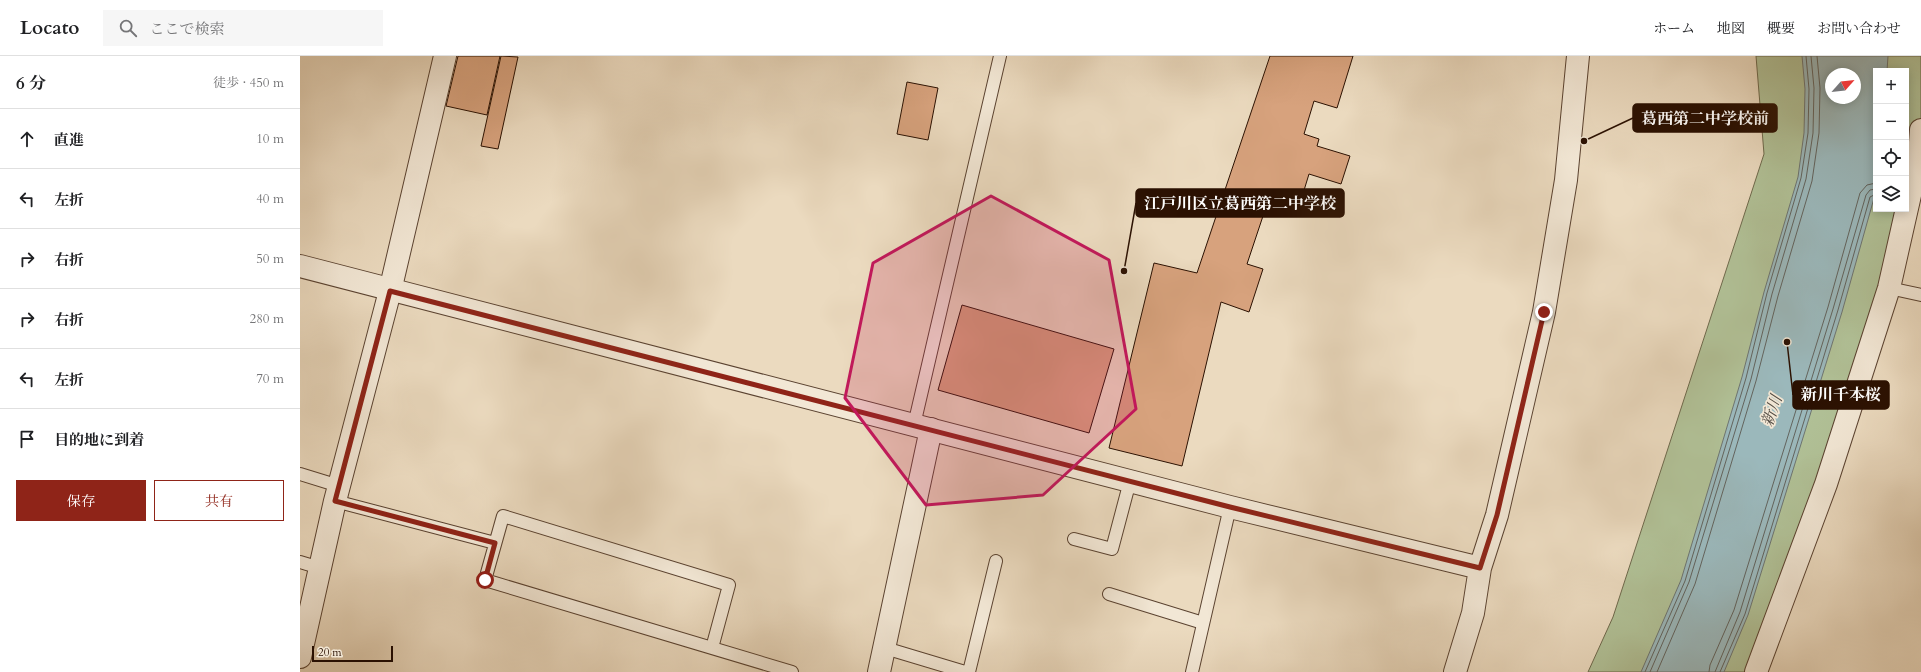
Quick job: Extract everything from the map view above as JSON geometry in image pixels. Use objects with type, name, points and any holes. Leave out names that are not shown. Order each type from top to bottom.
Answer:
[{"type":"street","points":[[300,657],[310,565],[337,493],[390,291],[445,56]]},
{"type":"street","points":[[1455,672],[1473,613],[1480,568],[1497,515],[1544,312],[1566,180],[1578,56]]},
{"type":"street","points":[[1756,672],[1826,484],[1889,288],[1919,155],[1921,130]]},
{"type":"street","points":[[300,266],[390,291],[1230,507],[1480,568]]},
{"type":"street","points":[[879,672],[885,648],[922,427]]},
{"type":"lane","points":[[922,427],[1000,56]]},
{"type":"lane","points":[[1889,288],[1921,295]]},
{"type":"lane","points":[[300,474],[337,493],[495,543]]},
{"type":"lane","points":[[1074,539],[1112,549],[1130,481]]},
{"type":"lane","points":[[1192,672],[1230,507]]},
{"type":"lane","points":[[712,648],[729,585],[503,516],[485,580],[792,672]]},
{"type":"lane","points":[[969,672],[996,561]]},
{"type":"lane","points":[[1109,594],[1203,623]]},
{"type":"lane","points":[[885,648],[965,672]]},
{"type":"highlighted area","points":[[991,196],[1109,260],[1136,409],[1043,495],[926,505],[845,398],[873,263]]},
{"type":"green space","points":[[1756,56],[1921,56],[1921,130],[1919,155],[1909,199],[1909,68],[1873,68],[1873,212],[1906,212],[1889,288],[1826,484],[1756,672],[1588,672],[1613,617],[1764,154]]},
{"type":"water","name":"新川","points":[[1802,56],[1888,56],[1887,68],[1873,68],[1873,202],[1842,312],[1748,615],[1724,672],[1641,672],[1681,580],[1742,377],[1764,292],[1798,177],[1804,133],[1805,89]]},
{"type":"building","points":[[458,56],[500,56],[487,115],[446,106]]},
{"type":"building","points":[[501,56],[518,57],[498,149],[481,146]]},
{"type":"building","points":[[1270,56],[1353,56],[1337,108],[1314,101],[1304,134],[1319,139],[1317,146],[1350,156],[1341,184],[1309,174],[1298,210],[1268,201],[1247,264],[1263,269],[1249,312],[1221,302],[1182,466],[1109,448],[1154,263],[1197,273]]},
{"type":"building","points":[[907,82],[938,88],[928,140],[897,134]]},
{"type":"building","points":[[962,305],[1114,349],[1089,433],[938,390]]},
{"type":"place","name":"葛西第二中学校前","points":[[1584,141]]},
{"type":"place","name":"江戸川区立葛西第二中学校","points":[[1124,271]]},
{"type":"place","name":"新川千本桜","points":[[1787,342]]},
{"type":"route","points":[[485,580],[495,543],[335,501],[390,291],[1230,507],[1480,568],[1497,515],[1544,312]]}]
